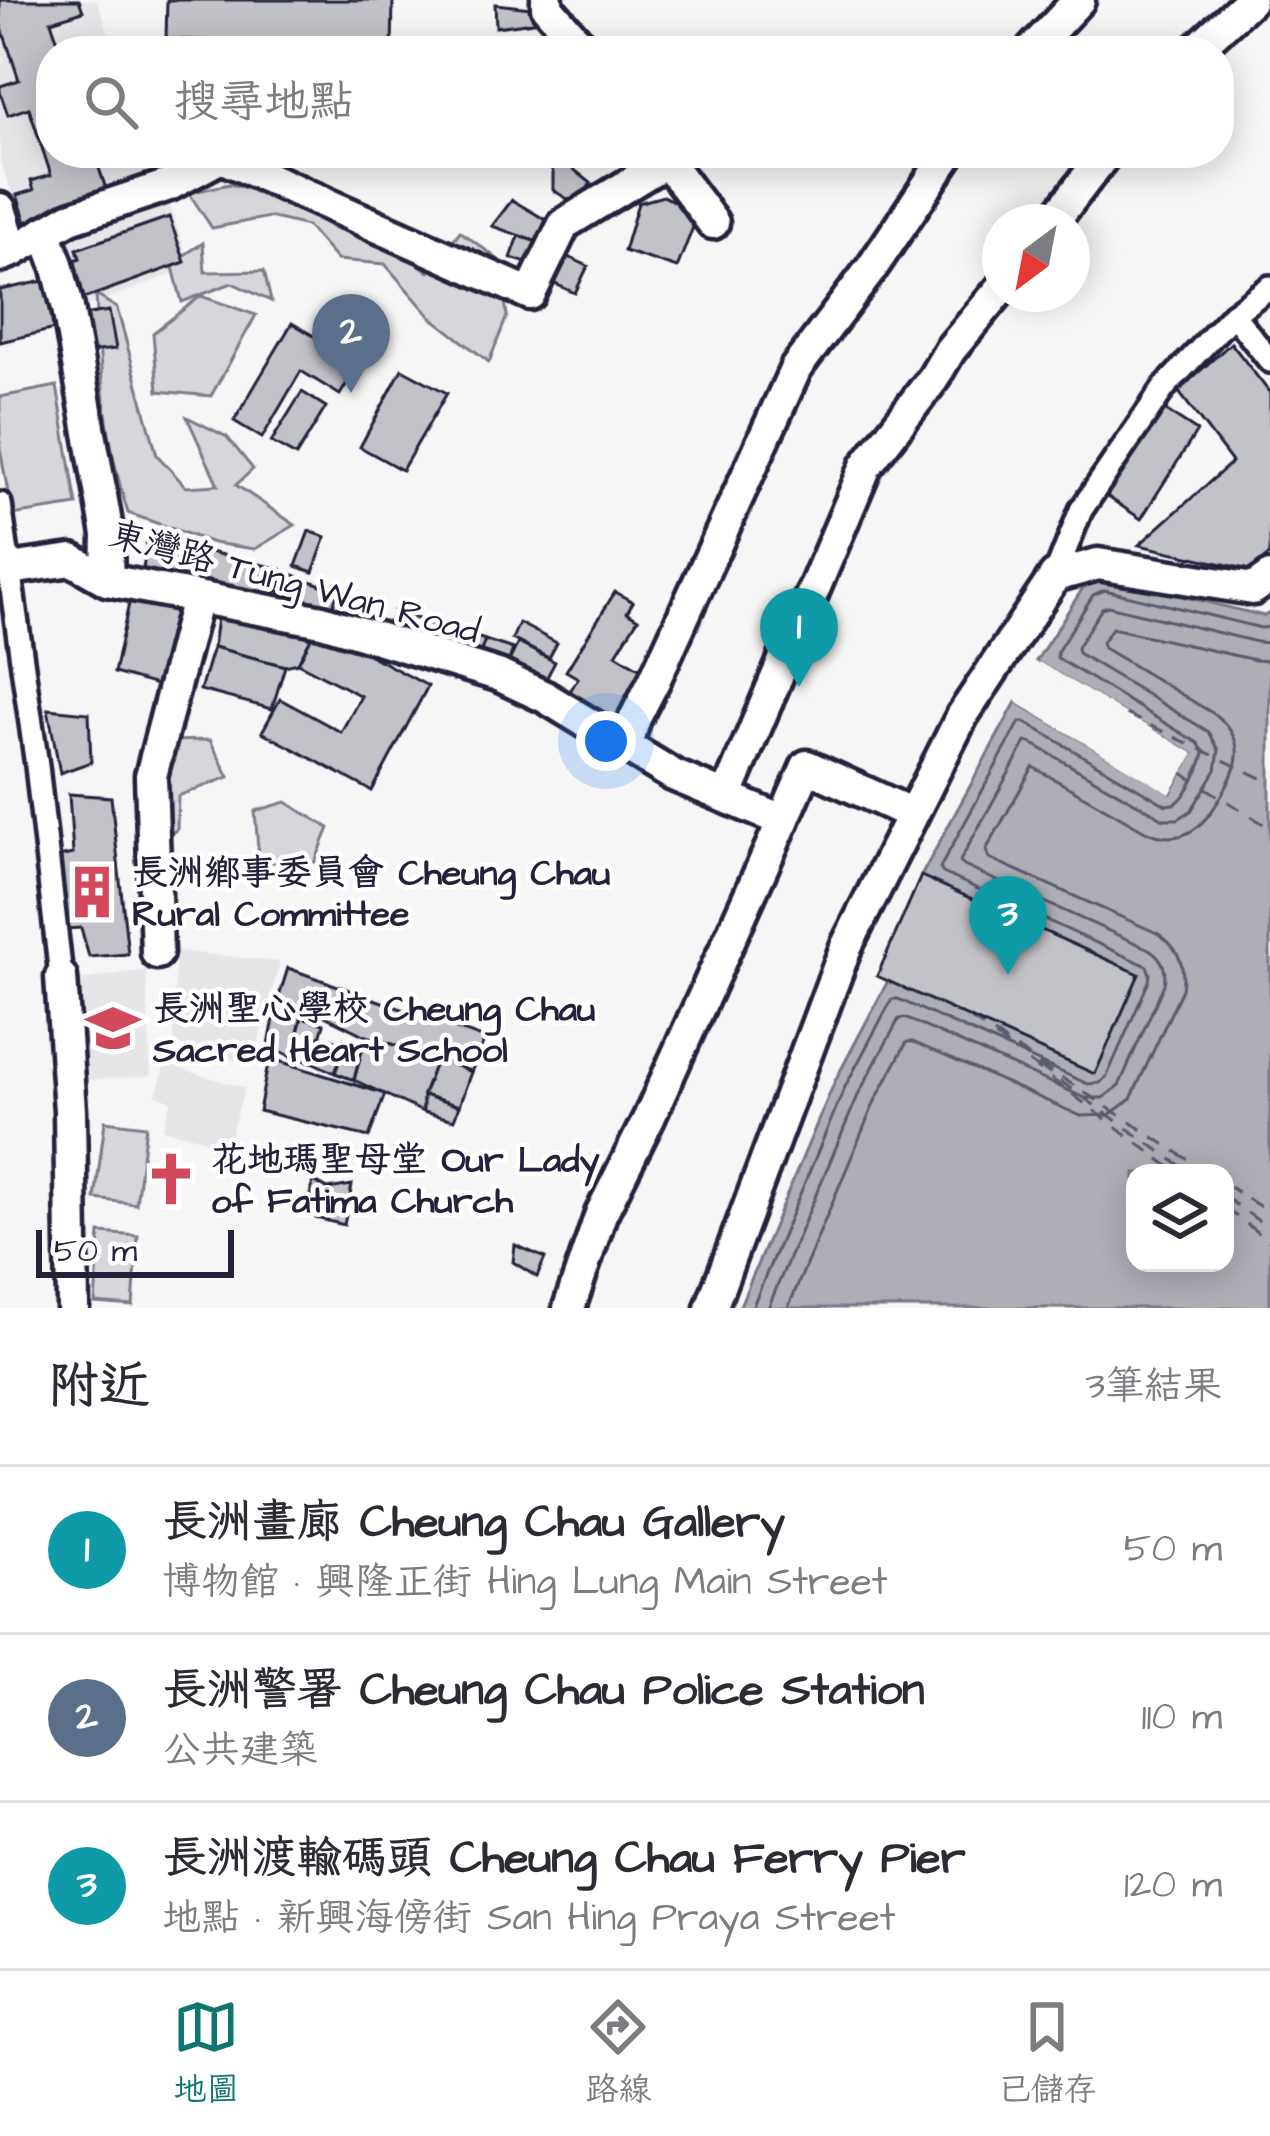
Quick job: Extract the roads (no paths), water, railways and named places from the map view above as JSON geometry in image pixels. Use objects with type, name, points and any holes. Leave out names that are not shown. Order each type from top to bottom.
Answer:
[{"type":"street","points":[[547,0],[547,7],[572,36]]},
{"type":"street","points":[[1045,36],[1079,0]]},
{"type":"street","points":[[1211,36],[1250,0]]},
{"type":"street","points":[[0,209],[7,254],[70,218],[169,185],[200,168]]},
{"type":"street","points":[[245,168],[530,294],[565,224],[648,168]]},
{"type":"street","points":[[672,168],[713,223]]},
{"type":"street","points":[[626,746],[796,368],[940,168]]},
{"type":"street","points":[[1067,204],[1094,168]]},
{"type":"street","points":[[45,232],[68,308],[108,535],[107,580]]},
{"type":"street","points":[[711,1308],[846,947],[962,716],[1055,576],[1081,510],[1164,388],[1233,314],[1270,287]]},
{"type":"street","points":[[727,795],[866,466],[982,312]]},
{"type":"street","points":[[1233,314],[1270,361]]},
{"type":"street","points":[[0,504],[61,976],[70,1111],[73,1308]]},
{"type":"street","name":"東灣路 Tung Wan Road","points":[[10,569],[72,560],[107,580],[322,621],[498,675],[545,697],[673,775],[783,821]]},
{"type":"street","points":[[1055,576],[1098,564],[1253,589],[1270,577]]},
{"type":"street","points":[[158,953],[151,776],[196,598]]},
{"type":"street","points":[[569,1308],[601,1214],[807,766],[913,814]]},
{"type":"water","points":[[1102,577],[1264,616],[1270,613],[1270,1308],[739,1308],[835,1081],[888,981],[1094,1073],[1139,974],[921,876],[1016,702],[1171,793],[1193,754],[1036,661],[1085,585]]},
{"type":"place","name":"長洲警署 Cheung Chau Police Station","points":[[351,393]]},
{"type":"place","name":"長洲畫廊 Cheung Chau Gallery","points":[[799,687]]},
{"type":"place","name":"長洲鄉事委員會 Cheung Chau Rural Committee","points":[[92,892]]},
{"type":"place","name":"長洲渡輸碼頭 Cheung Chau Ferry Pier","points":[[1008,975]]},
{"type":"place","name":"長洲聖心學校 Cheung Chau Sacred Heart School","points":[[113,1028]]},
{"type":"place","name":"花地瑪聖母堂 Our Lady of Fatima Church","points":[[171,1179]]}]
